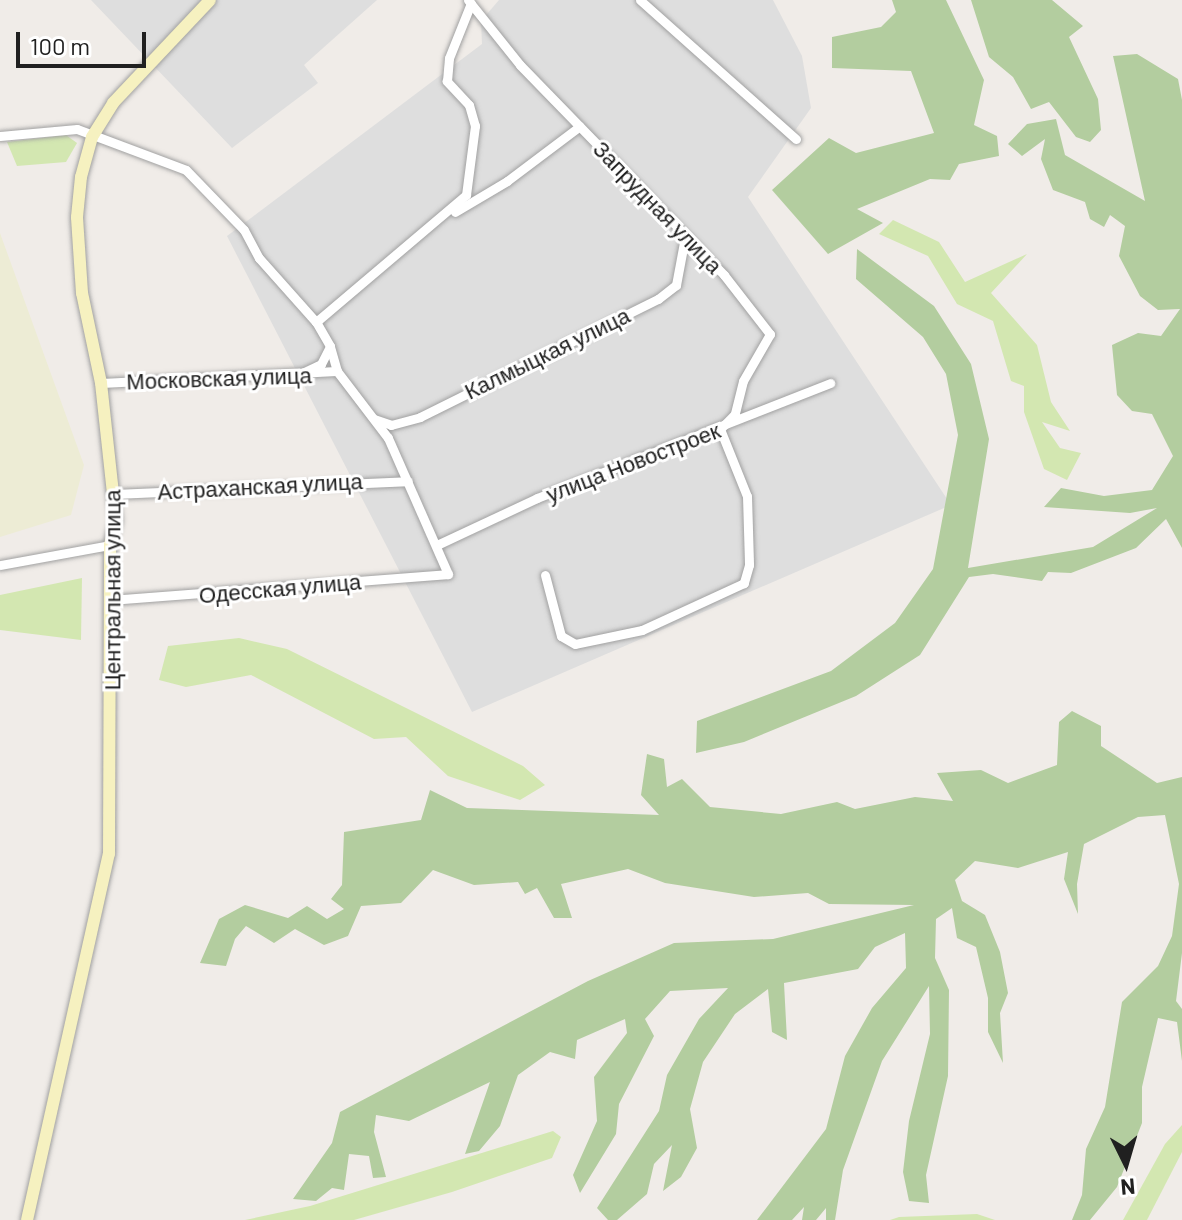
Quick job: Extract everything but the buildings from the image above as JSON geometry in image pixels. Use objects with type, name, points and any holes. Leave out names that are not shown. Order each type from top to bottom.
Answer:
[{"type":"street","name":"Центральная улица","points":[[27,1220],[109,854],[110,545],[116,521],[101,383],[82,293],[77,217],[92,137],[130,81],[210,0]]},
{"type":"street","points":[[640,0],[796,139]]},
{"type":"street","points":[[316,322],[449,215],[466,195],[475,126],[469,105],[447,81],[449,58],[470,2]]},
{"type":"street","name":"Запрудная улица","points":[[470,2],[493,35],[724,275],[770,334],[743,381],[735,414],[720,429]]},
{"type":"street","points":[[449,215],[487,195],[580,126]]},
{"type":"street","points":[[0,136],[63,128],[186,170],[244,230],[281,284],[316,322],[330,346],[337,371],[388,438],[439,544]]},
{"type":"street","name":"Калмыцкая улица","points":[[371,418],[391,425],[420,417],[658,299],[676,285],[685,237]]},
{"type":"street","points":[[302,373],[321,364],[330,346]]},
{"type":"street","name":"Московская улица","points":[[101,383],[337,371]]},
{"type":"street","name":"улица Новостроек","points":[[439,544],[537,498],[720,429],[830,383]]},
{"type":"street","points":[[545,575],[561,636],[575,644],[642,630],[728,594],[748,574],[747,496],[720,429]]},
{"type":"street","name":"Астраханская улица","points":[[113,494],[408,481]]},
{"type":"street","name":"Одесская улица","points":[[111,600],[448,574],[439,544]]},
{"type":"street","points":[[0,565],[110,545]]},
{"type":"shaded area","points":[[91,0],[377,0],[304,65],[318,83],[232,148]]},
{"type":"shaded area","points":[[499,0],[773,0],[802,56],[811,108],[748,197],[951,505],[472,712],[227,236],[482,44],[481,21]]},
{"type":"green space","points":[[892,0],[946,0],[984,80],[974,125],[997,136],[999,156],[959,164],[950,180],[930,179],[857,209],[883,223],[828,254],[772,190],[829,138],[856,153],[934,133],[911,71],[832,68],[832,37],[881,27],[896,12]]},
{"type":"green space","points":[[971,0],[1052,0],[1083,26],[1069,37],[1098,99],[1101,130],[1090,142],[1076,137],[1049,102],[1031,109],[1013,77],[989,57]]},
{"type":"green space","points":[[1137,54],[1178,79],[1182,100],[1182,548],[1166,519],[1136,548],[1071,573],[1048,572],[1042,581],[993,574],[969,577],[920,655],[856,696],[744,742],[696,753],[697,721],[831,671],[895,623],[933,569],[958,435],[946,374],[923,337],[856,279],[857,249],[934,306],[971,364],[989,439],[968,568],[1093,547],[1157,508],[1130,513],[1044,507],[1061,488],[1104,496],[1152,490],[1173,456],[1152,414],[1132,411],[1117,395],[1112,345],[1138,333],[1161,336],[1180,309],[1158,310],[1140,296],[1119,256],[1125,226],[1110,215],[1104,227],[1090,219],[1085,202],[1053,190],[1041,159],[1045,139],[1022,156],[1008,144],[1027,124],[1056,119],[1065,155],[1145,201],[1113,56]]},
{"type":"green space","points":[[66,135],[77,143],[66,162],[17,166],[7,142]]},
{"type":"green space","points":[[893,220],[939,242],[965,282],[1027,254],[991,293],[1037,345],[1051,402],[1070,431],[1042,422],[1060,448],[1081,453],[1067,480],[1044,469],[1024,412],[1024,386],[1011,381],[993,321],[957,304],[928,256],[879,234]]},
{"type":"green space","points":[[0,233],[84,465],[71,515],[0,537]]},
{"type":"green space","points":[[82,578],[81,640],[0,630],[0,595]]},
{"type":"green space","points":[[239,638],[287,649],[523,766],[545,785],[520,800],[448,776],[406,737],[374,739],[251,675],[186,687],[159,680],[168,646]]},
{"type":"green space","points":[[1072,711],[1101,726],[1101,746],[1157,783],[1182,777],[1182,953],[1176,1001],[1182,1009],[1182,1061],[1177,1022],[1158,1018],[1142,1087],[1142,1123],[1117,1187],[1090,1220],[1072,1220],[1082,1195],[1086,1149],[1105,1107],[1122,1002],[1158,966],[1172,936],[1179,884],[1165,815],[1138,817],[1084,844],[1077,884],[1078,914],[1064,879],[1068,852],[1018,868],[975,861],[955,880],[962,901],[985,915],[1000,952],[1008,993],[1000,1013],[1003,1063],[988,1032],[988,998],[976,947],[957,938],[952,908],[936,919],[935,958],[949,990],[948,1076],[926,1175],[929,1203],[909,1201],[903,1172],[909,1121],[930,1034],[929,986],[882,1061],[843,1170],[835,1220],[826,1220],[826,1208],[816,1220],[802,1220],[804,1207],[792,1220],[757,1220],[826,1129],[845,1056],[872,1008],[906,968],[905,933],[875,947],[858,969],[784,983],[787,1040],[772,1032],[768,989],[735,1014],[703,1062],[690,1109],[697,1148],[681,1177],[663,1191],[672,1145],[654,1164],[647,1194],[617,1220],[608,1220],[597,1208],[659,1111],[667,1075],[699,1019],[728,988],[670,991],[645,1019],[654,1036],[619,1104],[616,1134],[580,1193],[573,1175],[597,1121],[594,1077],[627,1033],[625,1019],[577,1040],[575,1059],[550,1052],[518,1075],[500,1126],[479,1151],[465,1154],[490,1082],[409,1121],[376,1115],[374,1132],[386,1177],[373,1178],[369,1156],[349,1154],[344,1190],[332,1188],[316,1201],[293,1199],[332,1143],[340,1112],[588,981],[674,943],[773,939],[914,905],[829,904],[808,893],[754,897],[665,883],[628,869],[561,884],[572,918],[554,918],[537,888],[525,894],[518,882],[474,885],[433,870],[401,903],[361,906],[348,936],[324,945],[295,929],[274,943],[246,926],[235,939],[226,966],[200,963],[219,919],[245,905],[288,918],[307,906],[327,919],[344,909],[331,899],[342,885],[344,832],[421,820],[430,790],[467,808],[659,815],[641,795],[647,754],[664,759],[667,787],[682,779],[710,807],[781,814],[837,802],[855,809],[915,797],[953,801],[937,773],[981,770],[1008,783],[1057,765],[1059,722]]},
{"type":"green space","points":[[1182,1125],[1182,1152],[1147,1220],[1123,1220],[1165,1144]]},
{"type":"green space","points":[[553,1131],[561,1137],[552,1158],[452,1192],[354,1220],[245,1220],[310,1206]]},
{"type":"green space","points":[[977,1214],[995,1220],[890,1220],[899,1217]]}]
